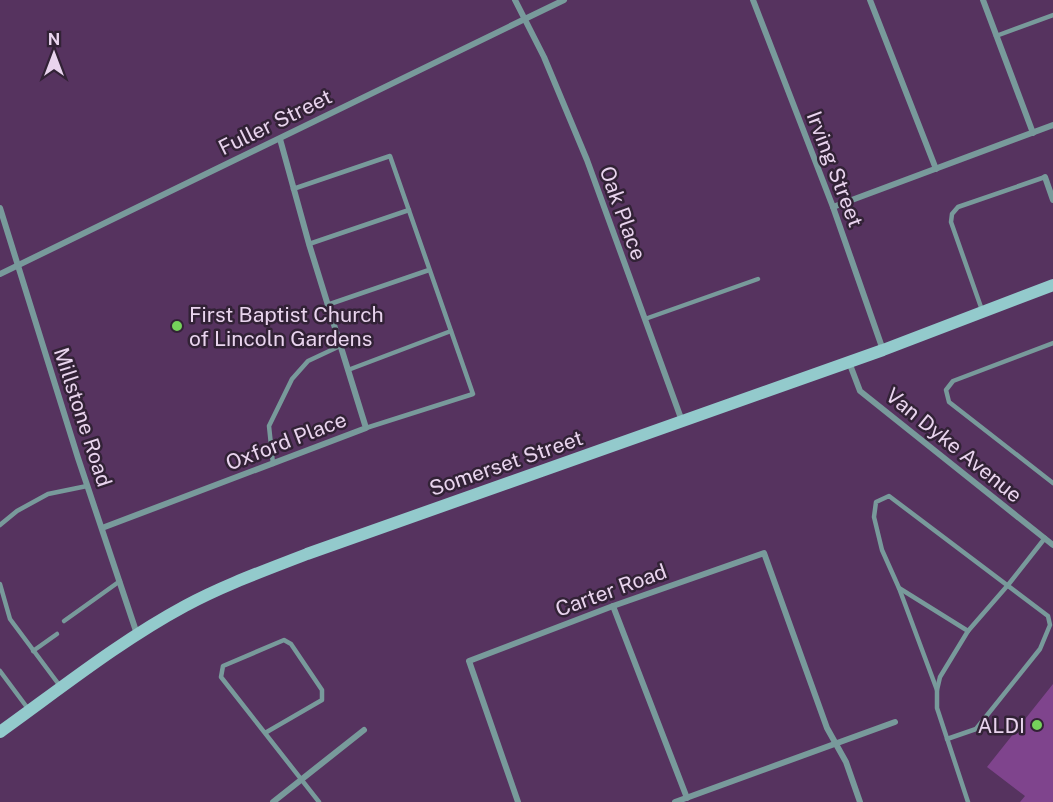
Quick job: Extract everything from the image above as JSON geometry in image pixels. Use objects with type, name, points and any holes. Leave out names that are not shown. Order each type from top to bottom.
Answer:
[{"type":"main road","name":"Somerset Street","points":[[0,732],[137,635],[186,605],[297,558],[883,350],[1053,285]]},
{"type":"street","name":"Oak Place","points":[[515,0],[544,57],[587,160],[682,421]]},
{"type":"street","name":"Fuller Street","points":[[0,274],[564,0]]},
{"type":"street","name":"Irving Street","points":[[753,0],[833,207],[883,350]]},
{"type":"street","points":[[870,0],[936,169]]},
{"type":"street","points":[[982,0],[1033,133]]},
{"type":"street","points":[[833,207],[1053,125]]},
{"type":"street","name":"Oxford Place","points":[[102,528],[366,428],[327,305],[280,139]]},
{"type":"street","points":[[1044,177],[1053,200]]},
{"type":"street","name":"Millstone Road","points":[[0,208],[87,486],[137,635]]},
{"type":"street","name":"Van Dyke Avenue","points":[[849,362],[860,391],[1053,545]]},
{"type":"street","name":"Carter Road","points":[[518,802],[469,661],[613,606],[764,553],[827,728],[835,744]]},
{"type":"street","points":[[613,606],[687,798]]},
{"type":"street","points":[[675,802],[895,722]]},
{"type":"street","points":[[273,802],[364,730]]},
{"type":"street","points":[[835,744],[846,762],[860,802]]},
{"type":"lane","points":[[996,36],[1053,15]]},
{"type":"lane","points":[[293,189],[390,156],[472,393],[366,428]]},
{"type":"lane","points":[[982,312],[951,222],[952,214],[958,207],[1044,177]]},
{"type":"lane","points":[[309,244],[409,210]]},
{"type":"lane","points":[[327,305],[429,270]]},
{"type":"lane","points":[[645,319],[758,279]]},
{"type":"lane","points":[[348,370],[451,331]]},
{"type":"lane","points":[[1053,343],[953,381],[946,390],[949,402],[1053,483]]},
{"type":"lane","points":[[273,464],[269,426],[292,379],[308,361],[340,346]]},
{"type":"lane","points":[[0,525],[17,511],[48,494],[87,486]]},
{"type":"lane","points":[[937,690],[899,588],[882,550],[874,517],[876,501],[889,496],[1048,616],[1050,625],[1040,649],[976,729],[947,740]]},
{"type":"lane","points":[[968,802],[937,708],[940,677],[968,630],[1008,585],[1044,538]]},
{"type":"lane","points":[[64,621],[120,581]]},
{"type":"lane","points":[[0,584],[10,619],[62,688]]},
{"type":"lane","points":[[899,588],[968,630]]},
{"type":"lane","points":[[33,651],[57,634]]},
{"type":"lane","points":[[265,733],[322,700],[322,690],[291,644],[284,640],[223,666],[222,677],[301,780],[319,802]]},
{"type":"lane","points":[[0,671],[30,710]]},
{"type":"building","name":"ALDI","points":[[1053,684],[1053,802],[1020,802],[1025,796],[987,767]]},
{"type":"place","name":"First Baptist Church of Lincoln Gardens","points":[[177,326]]},
{"type":"place","name":"ALDI","points":[[1037,725]]}]
